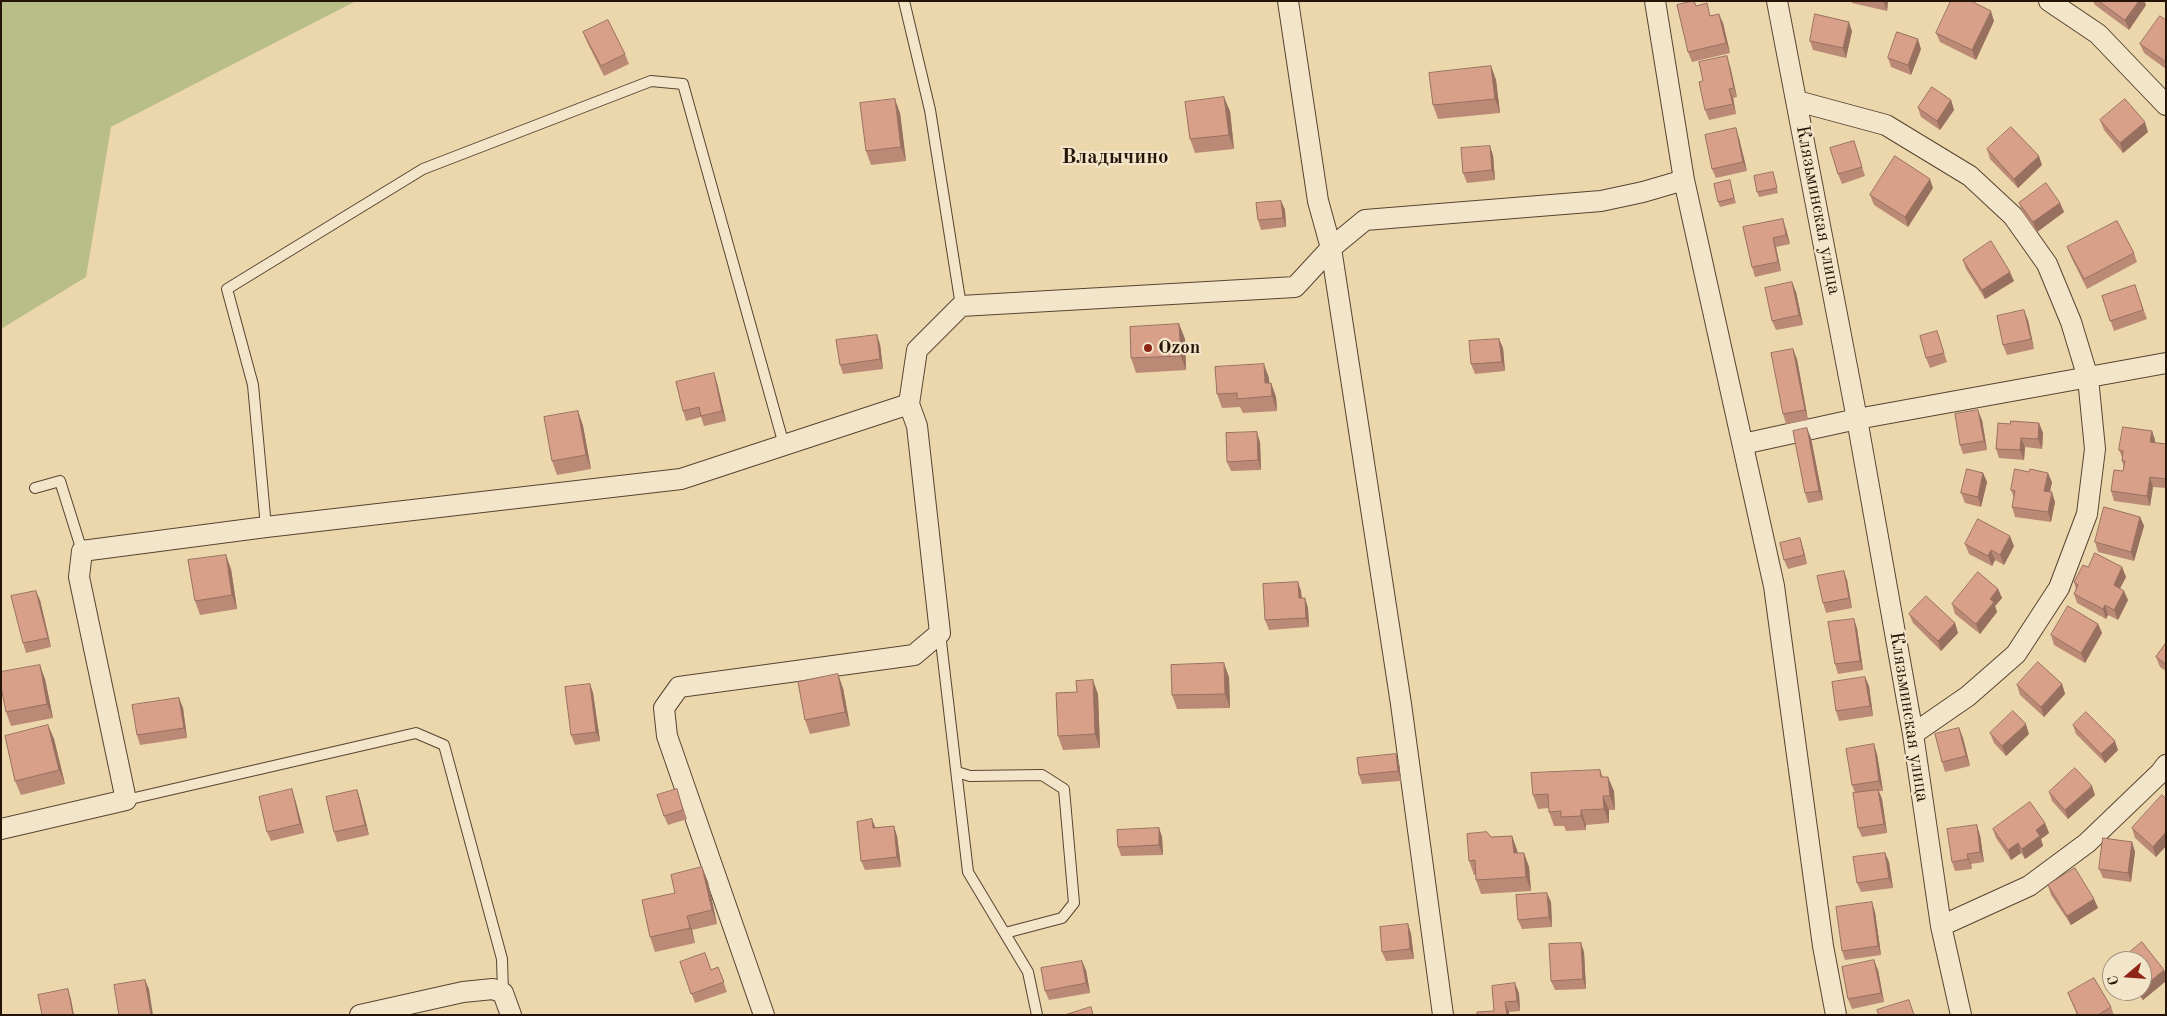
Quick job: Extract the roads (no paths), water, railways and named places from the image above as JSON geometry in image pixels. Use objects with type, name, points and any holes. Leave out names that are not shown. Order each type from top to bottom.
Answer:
[{"type":"street","points":[[1288,1],[1318,201],[1330,248],[1401,704],[1443,1015]]},
{"type":"street","points":[[1656,1],[1684,180],[1774,586],[1823,946],[1836,1015]]},
{"type":"street","name":"Клязьминская улица","points":[[1777,1],[1857,418],[1913,734],[1941,926],[1961,1015]]},
{"type":"street","points":[[2049,1],[2098,34],[2166,104]]},
{"type":"street","points":[[1797,101],[1886,125],[1970,176],[2012,216],[2047,264],[2071,322],[2088,378],[2095,449],[2087,514],[2059,588],[2016,654],[1968,696],[1913,734]]},
{"type":"street","points":[[764,1015],[667,736],[664,708],[679,688],[914,655],[940,633],[918,426],[909,404],[917,350],[961,306],[1295,287],[1330,248],[1365,220],[1601,201],[1643,192],[1684,180]]},
{"type":"street","points":[[1743,444],[1857,418],[2166,363]]},
{"type":"street","points":[[1,829],[126,800],[79,577],[82,551],[266,527],[681,479],[909,404]]},
{"type":"street","points":[[1941,926],[2029,886],[2087,843],[2166,765]]},
{"type":"street","points":[[360,1015],[463,992],[493,989],[503,993],[511,1015]]},
{"type":"lane","points":[[904,1],[930,110],[961,306]]},
{"type":"lane","points":[[266,527],[253,385],[227,289],[423,169],[651,81],[683,84],[784,445]]},
{"type":"lane","points":[[35,488],[60,480],[82,551]]},
{"type":"lane","points":[[940,633],[968,872],[1028,972],[1037,1015]]},
{"type":"lane","points":[[126,800],[416,733],[444,745],[502,958],[503,993]]},
{"type":"lane","points":[[956,772],[970,776],[1042,775],[1064,788],[1074,903],[1062,918],[1005,933]]},
{"type":"place","name":"Ozon","points":[[1148,348]]},
{"type":"district","name":"Владычино","points":[[1115,157]]}]
